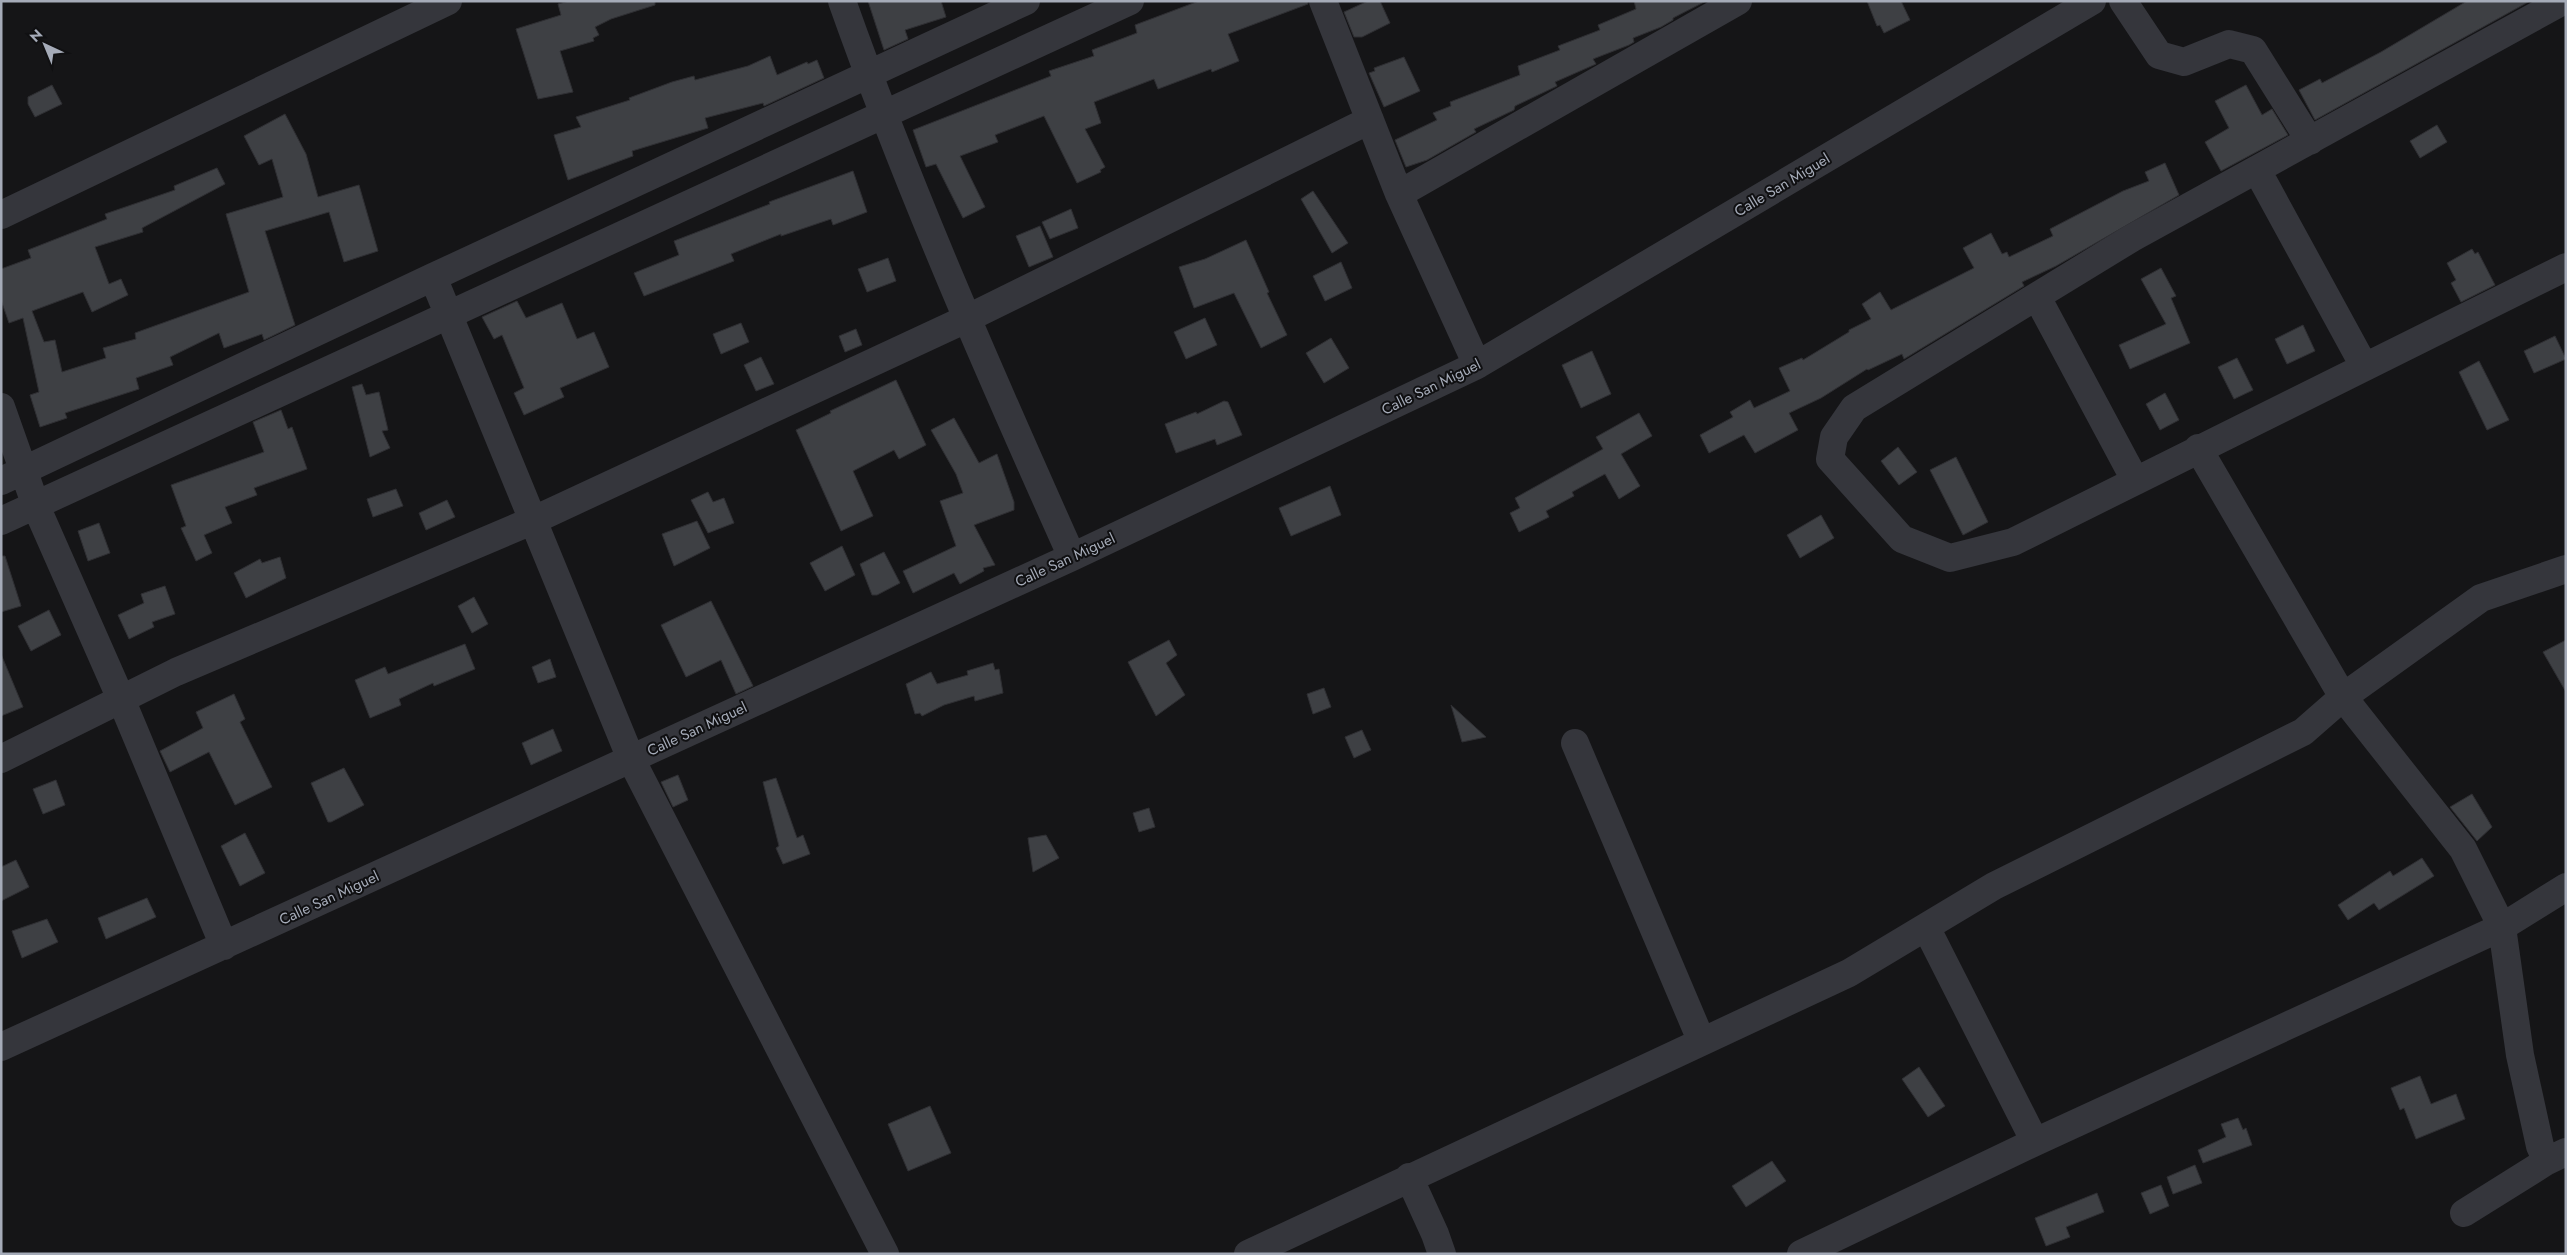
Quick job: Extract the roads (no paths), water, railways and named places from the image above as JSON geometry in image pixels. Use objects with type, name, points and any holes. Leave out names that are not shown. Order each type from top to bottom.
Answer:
[{"type":"street","points":[[1,215],[448,1]]},
{"type":"street","points":[[842,1],[868,75],[966,319],[1072,557]]},
{"type":"street","points":[[12,475],[1026,1]]},
{"type":"street","points":[[1,522],[1130,1]]},
{"type":"street","points":[[1323,1],[1399,194],[1477,365]]},
{"type":"street","points":[[1399,194],[1738,1]]},
{"type":"street","name":"Calle San Miguel","points":[[1,1047],[1072,557],[1477,365],[2092,1]]},
{"type":"street","points":[[2123,1],[2159,55],[2184,62],[2229,44],[2253,50],[2310,141]]},
{"type":"street","points":[[2563,1],[2132,238],[1854,408],[1834,437],[1830,459],[1902,539],[1950,558],[2013,542],[2566,266]]},
{"type":"street","points":[[1,759],[176,672],[534,520],[966,319],[1370,120]]},
{"type":"street","points":[[2257,170],[2364,366]]},
{"type":"street","points":[[433,277],[631,759],[885,1254]]},
{"type":"street","points":[[2037,297],[2135,480]]},
{"type":"street","points":[[1,407],[12,475],[36,506],[121,699],[224,946]]},
{"type":"street","points":[[2198,448],[2343,697],[2463,849],[2502,927],[2520,1055],[2540,1146],[2556,1157],[2464,1213]]},
{"type":"street","points":[[1248,1254],[1702,1040],[1849,973],[1994,886],[2303,732],[2343,697],[2481,598],[2566,569]]},
{"type":"street","points":[[1575,743],[1702,1040]]},
{"type":"street","points":[[1801,1254],[2035,1142],[2502,927],[2566,887]]},
{"type":"street","points":[[1926,927],[2035,1142]]},
{"type":"street","points":[[1409,1178],[1435,1234],[1442,1254]]}]
